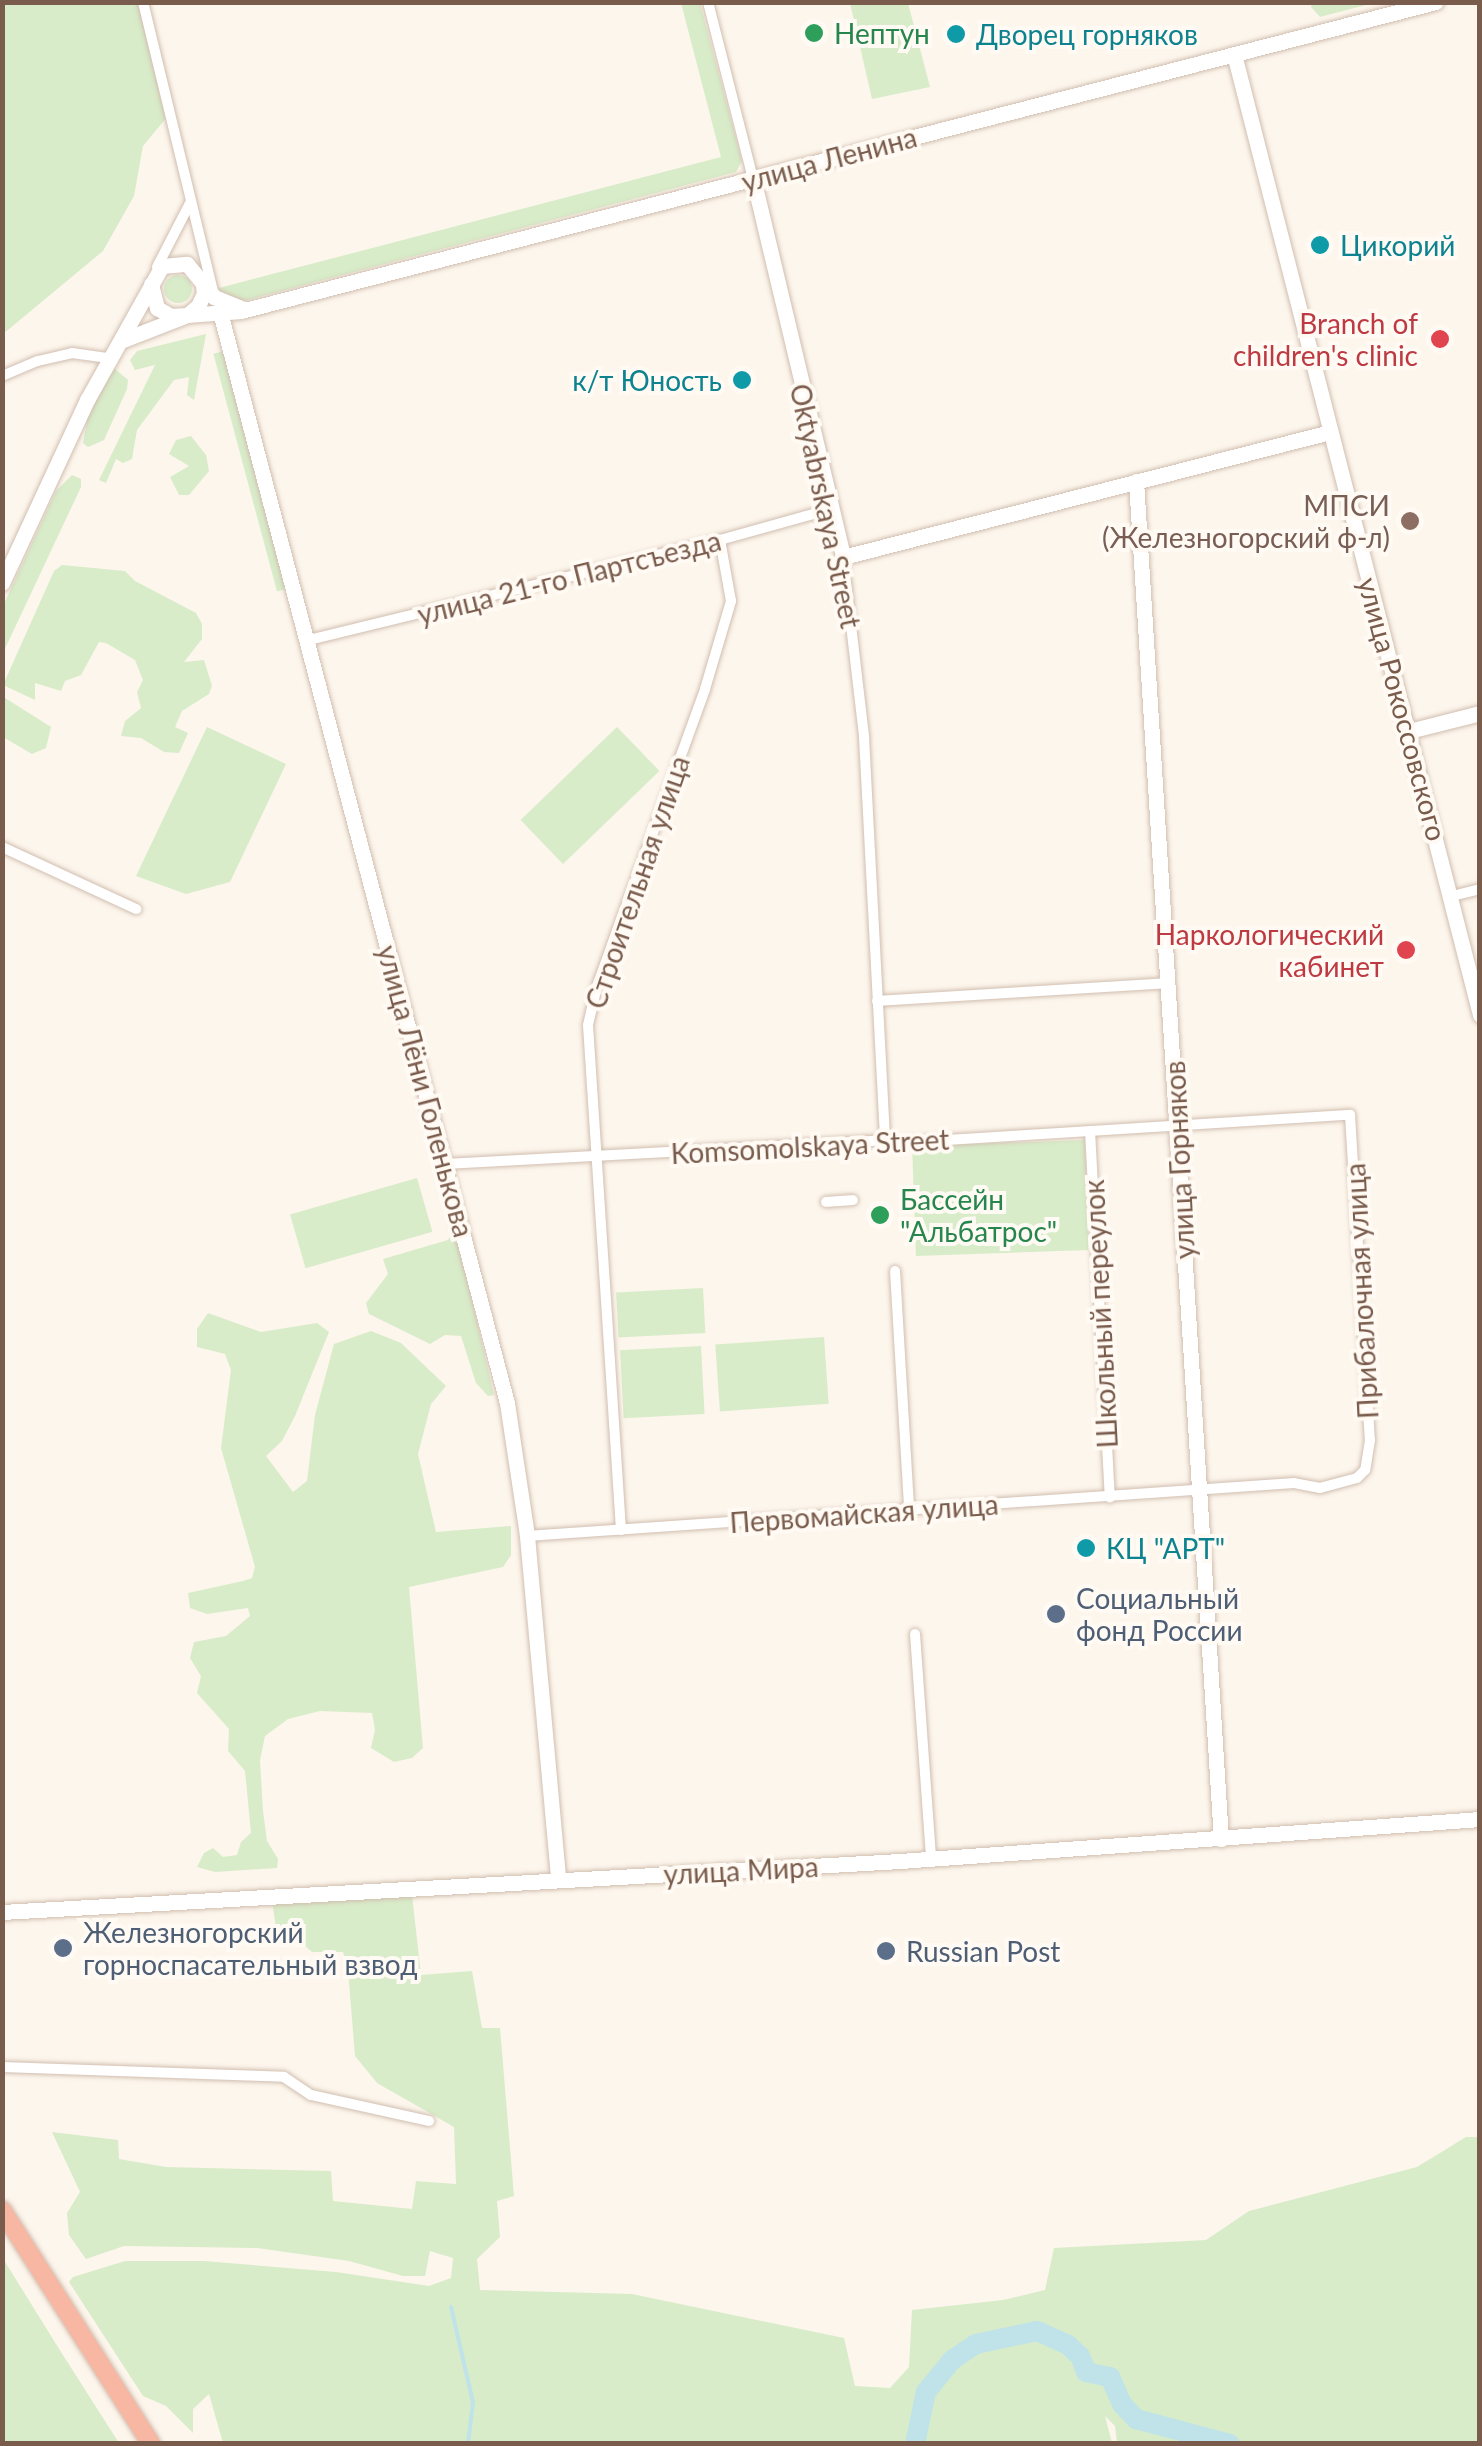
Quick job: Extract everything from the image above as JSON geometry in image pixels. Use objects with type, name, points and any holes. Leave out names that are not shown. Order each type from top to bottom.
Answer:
[{"type":"highway","points":[[2,2210],[151,2444]]},
{"type":"main road","name":"улица Ленина","points":[[187,315],[222,316],[1436,2]]},
{"type":"main road","name":"улица Рокоссовского","points":[[1234,54],[1480,1015]]},
{"type":"main road","name":"Oktyabrskaya Street","points":[[752,178],[843,556]]},
{"type":"main road","points":[[2,583],[109,358],[123,340],[152,278],[162,266],[177,262],[196,270],[214,297],[248,309]]},
{"type":"main road","points":[[152,278],[150,294],[157,308],[171,316],[187,315]]},
{"type":"main road","points":[[123,340],[187,315],[198,306],[204,292],[202,278]]},
{"type":"main road","name":"улица Лёни Голенькова","points":[[222,316],[507,1403],[527,1536],[558,1879]]},
{"type":"main road","points":[[843,556],[1330,432]]},
{"type":"main road","name":"улица Горняков","points":[[1136,481],[1222,1839]]},
{"type":"main road","points":[[1408,732],[1480,713]]},
{"type":"main road","name":"улица Мира","points":[[2,1912],[931,1858],[1480,1818]]},
{"type":"street","points":[[143,2],[214,297],[222,316]]},
{"type":"street","name":"Oktyabrskaya Street","points":[[708,2],[752,178]]},
{"type":"street","points":[[152,278],[188,212],[191,197]]},
{"type":"street","points":[[2,376],[38,361],[72,353],[109,358]]},
{"type":"street","name":"улица 21-го Партсъезда","points":[[306,641],[720,540],[831,508]]},
{"type":"street","name":"Строительная улица","points":[[621,1530],[588,1026],[596,989],[705,689],[731,601],[720,540]]},
{"type":"street","name":"Oktyabrskaya Street","points":[[843,556],[864,737],[885,1140]]},
{"type":"street","points":[[2,847],[136,908]]},
{"type":"street","points":[[1452,896],[1480,889]]},
{"type":"street","points":[[877,1001],[1169,983]]},
{"type":"street","name":"Прибалочная улица","points":[[1176,1125],[1350,1115],[1352,1131],[1370,1440],[1365,1470],[1337,1486],[1294,1483],[1200,1490]]},
{"type":"street","name":"Komsomolskaya Street","points":[[445,1164],[885,1140],[900,1143],[1176,1125]]},
{"type":"street","name":"Школьный переулок","points":[[1090,1130],[1110,1497]]},
{"type":"street","points":[[826,1202],[853,1200]]},
{"type":"street","points":[[895,1272],[908,1509]]},
{"type":"street","name":"Первомайская улица","points":[[527,1536],[1200,1490]]},
{"type":"street","points":[[915,1634],[931,1858]]},
{"type":"street","points":[[2,2067],[284,2077],[311,2095],[428,2121]]},
{"type":"green space","points":[[1312,2],[1374,3],[1320,17],[1311,7]]},
{"type":"green space","points":[[3,3],[139,3],[167,117],[143,146],[134,196],[103,251],[3,334]]},
{"type":"green space","points":[[681,3],[700,3],[742,161],[736,172],[247,300],[235,302],[221,295],[219,288],[721,157]]},
{"type":"green space","points":[[850,3],[908,3],[930,87],[872,99]]},
{"type":"green space","points":[[178,275],[188,279],[192,289],[188,299],[178,303],[168,299],[164,289],[168,279]]},
{"type":"green space","points":[[206,334],[194,400],[187,395],[189,377],[174,380],[137,430],[132,459],[123,463],[116,459],[106,483],[99,480],[155,365],[135,370],[130,360],[137,351]]},
{"type":"green space","points":[[224,351],[288,589],[277,591],[213,354]]},
{"type":"green space","points":[[114,368],[128,380],[127,389],[104,440],[88,447],[83,443],[88,415]]},
{"type":"green space","points":[[191,436],[206,455],[209,471],[189,495],[179,495],[170,477],[189,466],[169,454],[176,440]]},
{"type":"green space","points":[[72,475],[81,479],[81,487],[3,653],[3,606],[56,491]]},
{"type":"green space","points":[[62,565],[125,571],[135,581],[196,613],[202,624],[202,639],[184,662],[204,660],[212,686],[209,694],[182,711],[175,727],[188,733],[179,753],[164,752],[141,738],[121,736],[125,721],[141,708],[137,692],[143,680],[135,660],[106,643],[99,642],[81,675],[65,681],[61,691],[35,683],[35,700],[3,685],[54,571]]},
{"type":"green space","points":[[2,696],[51,727],[46,748],[32,754],[3,737]]},
{"type":"green space","points":[[207,727],[286,764],[230,882],[186,894],[136,876]]},
{"type":"green space","points":[[617,727],[659,771],[563,864],[521,820]]},
{"type":"green space","points":[[1085,1140],[1089,1250],[916,1256],[912,1146]]},
{"type":"green space","points":[[417,1178],[432,1232],[306,1268],[290,1214]]},
{"type":"green space","points":[[451,1235],[460,1248],[494,1395],[488,1396],[476,1383],[461,1336],[445,1335],[430,1344],[369,1314],[366,1303],[388,1274],[383,1259],[448,1240]]},
{"type":"green space","points":[[703,1288],[705,1333],[618,1337],[616,1293]]},
{"type":"green space","points":[[208,1313],[261,1332],[317,1323],[329,1332],[295,1416],[282,1441],[266,1456],[293,1492],[307,1481],[315,1415],[334,1344],[371,1331],[401,1343],[446,1386],[431,1404],[418,1454],[436,1532],[511,1526],[511,1555],[503,1567],[409,1587],[423,1748],[412,1758],[394,1762],[371,1748],[375,1730],[372,1713],[320,1711],[288,1719],[265,1736],[260,1760],[263,1811],[267,1841],[278,1859],[277,1868],[215,1872],[197,1867],[204,1853],[213,1848],[223,1857],[237,1855],[241,1842],[251,1833],[245,1771],[228,1751],[229,1729],[197,1693],[201,1676],[190,1658],[194,1642],[226,1636],[250,1616],[248,1608],[207,1614],[190,1608],[188,1593],[252,1578],[255,1567],[221,1448],[231,1370],[225,1354],[197,1347],[197,1329]]},
{"type":"green space","points":[[824,1337],[829,1404],[720,1411],[715,1345]]},
{"type":"green space","points":[[701,1346],[705,1414],[624,1418],[620,1350]]},
{"type":"green space","points":[[412,1895],[421,1975],[472,1971],[482,2028],[500,2028],[514,2196],[497,2201],[500,2237],[477,2259],[480,2290],[632,2294],[844,2338],[855,2386],[890,2388],[909,2367],[912,2310],[1003,2300],[1045,2290],[1054,2248],[1206,2240],[1249,2211],[1417,2167],[1466,2137],[1479,2137],[1479,2443],[1117,2443],[1115,2426],[1105,2416],[1112,2443],[223,2443],[209,2394],[193,2409],[193,2433],[166,2406],[143,2396],[69,2282],[73,2277],[125,2261],[204,2261],[336,2272],[429,2286],[451,2278],[453,2258],[430,2251],[425,2276],[403,2276],[349,2261],[257,2248],[124,2246],[86,2259],[69,2235],[67,2213],[80,2192],[52,2132],[118,2140],[119,2159],[166,2167],[331,2171],[333,2201],[412,2209],[416,2181],[456,2184],[454,2127],[377,2083],[355,2056],[343,1952],[312,1952],[298,1940],[278,1941],[272,1901]]},
{"type":"green space","points":[[2,2257],[61,2352],[119,2443],[3,2443]]},
{"type":"waterway","points":[[451,2307],[473,2402],[468,2444]]},
{"type":"waterway","points":[[915,2444],[926,2392],[952,2360],[976,2344],[1037,2331],[1068,2345],[1080,2356],[1086,2372],[1110,2377],[1122,2404],[1136,2419],[1230,2444]]},
{"type":"place","name":"Нептун","points":[[814,33]]},
{"type":"place","name":"Дворец горняков","points":[[956,34]]},
{"type":"place","name":"Цикорий","points":[[1320,245]]},
{"type":"place","name":"Branch of children's clinic","points":[[1440,339]]},
{"type":"place","name":"к/т Юность","points":[[742,380]]},
{"type":"place","name":"МПСИ (Железногорский ф-л)","points":[[1410,521]]},
{"type":"place","name":"Наркологический кабинет","points":[[1406,950]]},
{"type":"place","name":"Бассейн \"Альбатрос\"","points":[[880,1215]]},
{"type":"place","name":"КЦ \"АРТ\"","points":[[1086,1548]]},
{"type":"place","name":"Социальный фонд России","points":[[1056,1614]]},
{"type":"place","name":"Железногорский горноспасательный взвод","points":[[63,1948]]},
{"type":"place","name":"Russian Post","points":[[886,1951]]}]
